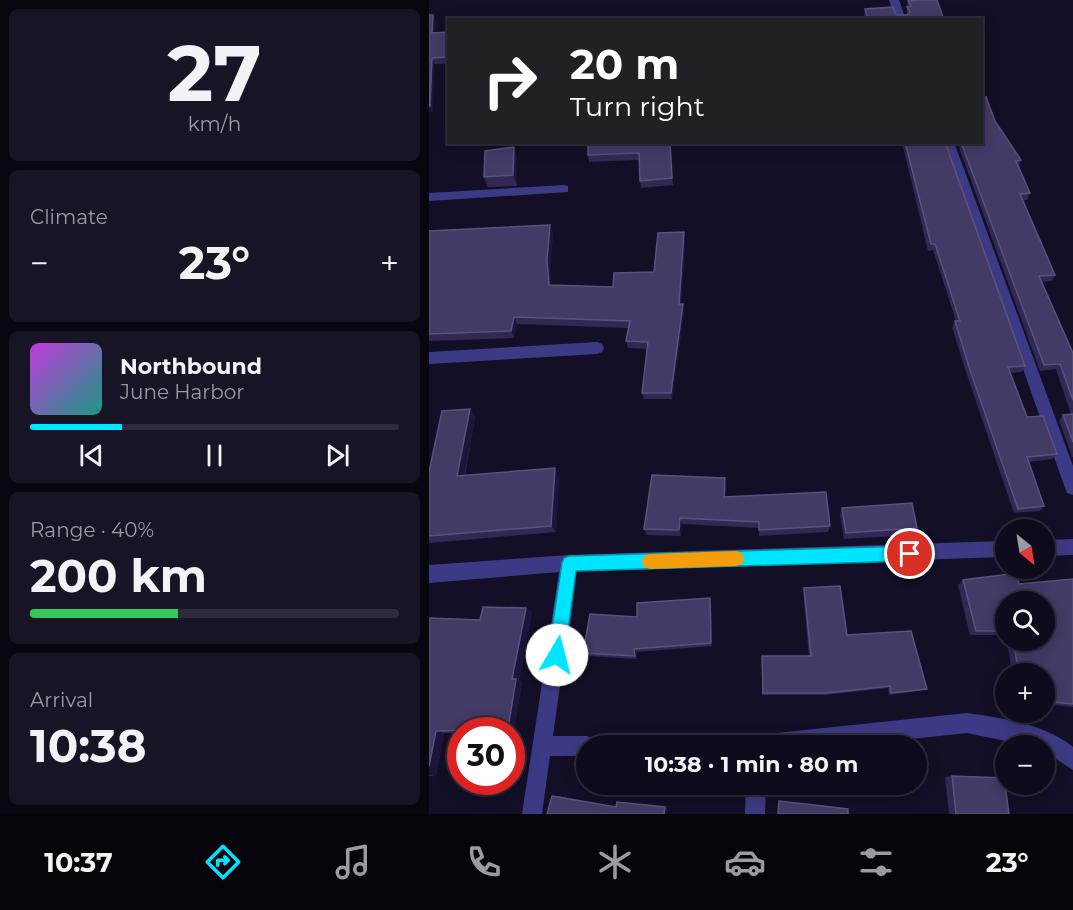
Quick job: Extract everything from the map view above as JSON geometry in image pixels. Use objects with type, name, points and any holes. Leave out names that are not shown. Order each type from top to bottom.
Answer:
[{"type":"street","points":[[894,0],[900,18]]},
{"type":"street","points":[[949,144],[1073,488]]},
{"type":"street","points":[[429,197],[564,189]]},
{"type":"street","points":[[429,358],[597,348]]},
{"type":"street","points":[[1055,548],[1073,547]]},
{"type":"street","points":[[429,574],[569,563],[995,549]]},
{"type":"street","points":[[532,814],[544,746],[569,563]]},
{"type":"street","points":[[852,735],[967,723],[996,726],[1060,747],[1073,760]]},
{"type":"street","points":[[544,746],[576,746]]},
{"type":"street","points":[[755,814],[756,795]]},
{"type":"building","points":[[937,0],[943,18],[867,18],[865,9],[893,7],[896,15],[907,15],[910,12],[907,7],[911,6],[908,1]]},
{"type":"building","points":[[429,15],[433,15],[432,33],[447,32],[447,54],[446,57],[432,58],[429,106]]},
{"type":"building","points":[[983,97],[986,97],[995,121],[1021,160],[1016,161],[1030,193],[1020,194],[1055,275],[1039,276],[1073,353],[1073,400],[1060,364],[1044,365],[962,144],[983,144]]},
{"type":"building","points":[[588,144],[670,144],[672,178],[640,181],[639,153],[588,155]]},
{"type":"building","points":[[906,144],[946,144],[1025,366],[1008,367],[1027,417],[1043,416],[1057,454],[1027,457],[1044,506],[1018,509],[970,370],[955,321],[960,321],[935,244],[931,244]]},
{"type":"building","points":[[514,147],[513,175],[484,177],[485,151]]},
{"type":"building","points":[[550,225],[547,260],[549,285],[613,287],[614,273],[654,272],[658,233],[684,232],[679,304],[683,304],[671,393],[642,393],[648,342],[626,341],[630,321],[514,317],[511,331],[429,334],[429,231]]},
{"type":"building","points":[[470,409],[457,476],[555,468],[551,526],[429,536],[429,472],[442,411]]},
{"type":"building","points":[[1073,414],[1073,442],[1063,415]]},
{"type":"building","points":[[652,475],[725,478],[724,497],[826,492],[830,526],[759,530],[759,522],[680,518],[679,530],[644,529]]},
{"type":"building","points":[[912,503],[917,528],[846,533],[842,508]]},
{"type":"building","points":[[995,576],[995,579],[1018,579],[1019,584],[1073,579],[1073,704],[1055,702],[1055,663],[1017,663],[1015,651],[1055,651],[1055,591],[995,591],[995,631],[976,631],[963,580]]},
{"type":"building","points":[[840,586],[847,635],[911,631],[927,689],[891,693],[890,686],[826,693],[763,693],[762,656],[811,656],[804,588]]},
{"type":"building","points":[[710,598],[711,643],[634,649],[635,656],[583,653],[590,614],[637,617],[637,603]]},
{"type":"building","points":[[483,607],[526,608],[512,679],[516,679],[510,717],[447,717],[447,731],[436,731],[429,766],[429,618],[480,620]]},
{"type":"building","points":[[952,776],[995,778],[995,795],[1006,795],[1009,814],[956,814]]},
{"type":"building","points":[[552,796],[616,807],[617,802],[665,807],[664,814],[547,814]]},
{"type":"building","points":[[779,801],[848,809],[848,814],[778,814]]},
{"type":"slow traffic","points":[[650,561],[736,559]]},
{"type":"route","points":[[557,655],[569,563],[910,554]]}]
